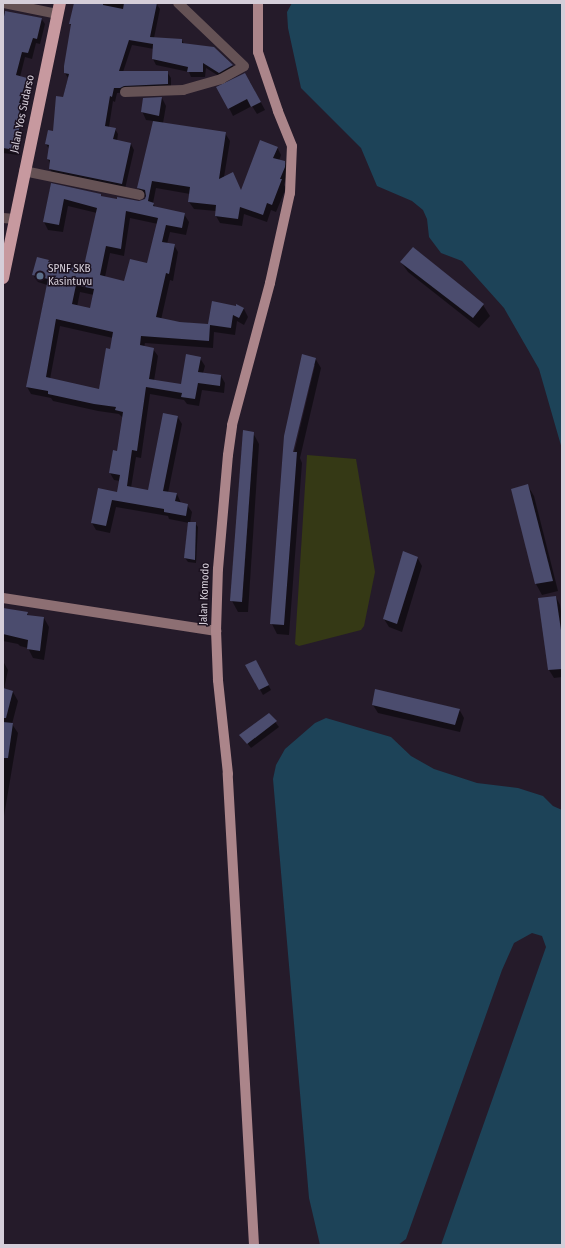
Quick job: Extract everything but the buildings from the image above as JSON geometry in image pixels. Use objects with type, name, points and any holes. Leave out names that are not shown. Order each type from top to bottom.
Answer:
[{"type":"highway","name":"Jalan Yos Sudarso","points":[[3,278],[9,219],[24,171],[58,9]]},
{"type":"main road","name":"Jalan Komodo","points":[[216,631],[218,570],[228,455],[240,392],[270,283],[291,185],[292,146],[278,111],[258,52],[258,3]]},
{"type":"main road","points":[[216,631],[218,680],[228,774],[254,1245]]},
{"type":"street","points":[[4,3],[58,9]]},
{"type":"street","points":[[125,92],[183,90],[221,78],[244,66],[178,3]]},
{"type":"street","points":[[24,171],[140,195]]},
{"type":"street","name":"Jalan Komodo","points":[[3,598],[216,631]]},
{"type":"green space","points":[[307,455],[356,459],[375,572],[364,626],[361,630],[299,646],[295,644]]},
{"type":"water","points":[[292,3],[562,3],[562,449],[539,369],[504,308],[462,261],[441,253],[429,237],[427,219],[423,210],[412,201],[377,186],[361,148],[301,88],[288,28],[287,12]]},
{"type":"water","points":[[326,718],[391,737],[411,756],[434,769],[477,783],[518,788],[543,796],[553,806],[562,810],[562,1245],[441,1245],[546,947],[542,936],[532,933],[514,943],[502,970],[406,1239],[398,1245],[320,1245],[309,1198],[273,779],[276,765],[285,749],[315,723]]},
{"type":"place","name":"SPNF SKB Kasintuvu","points":[[40,276]]}]
